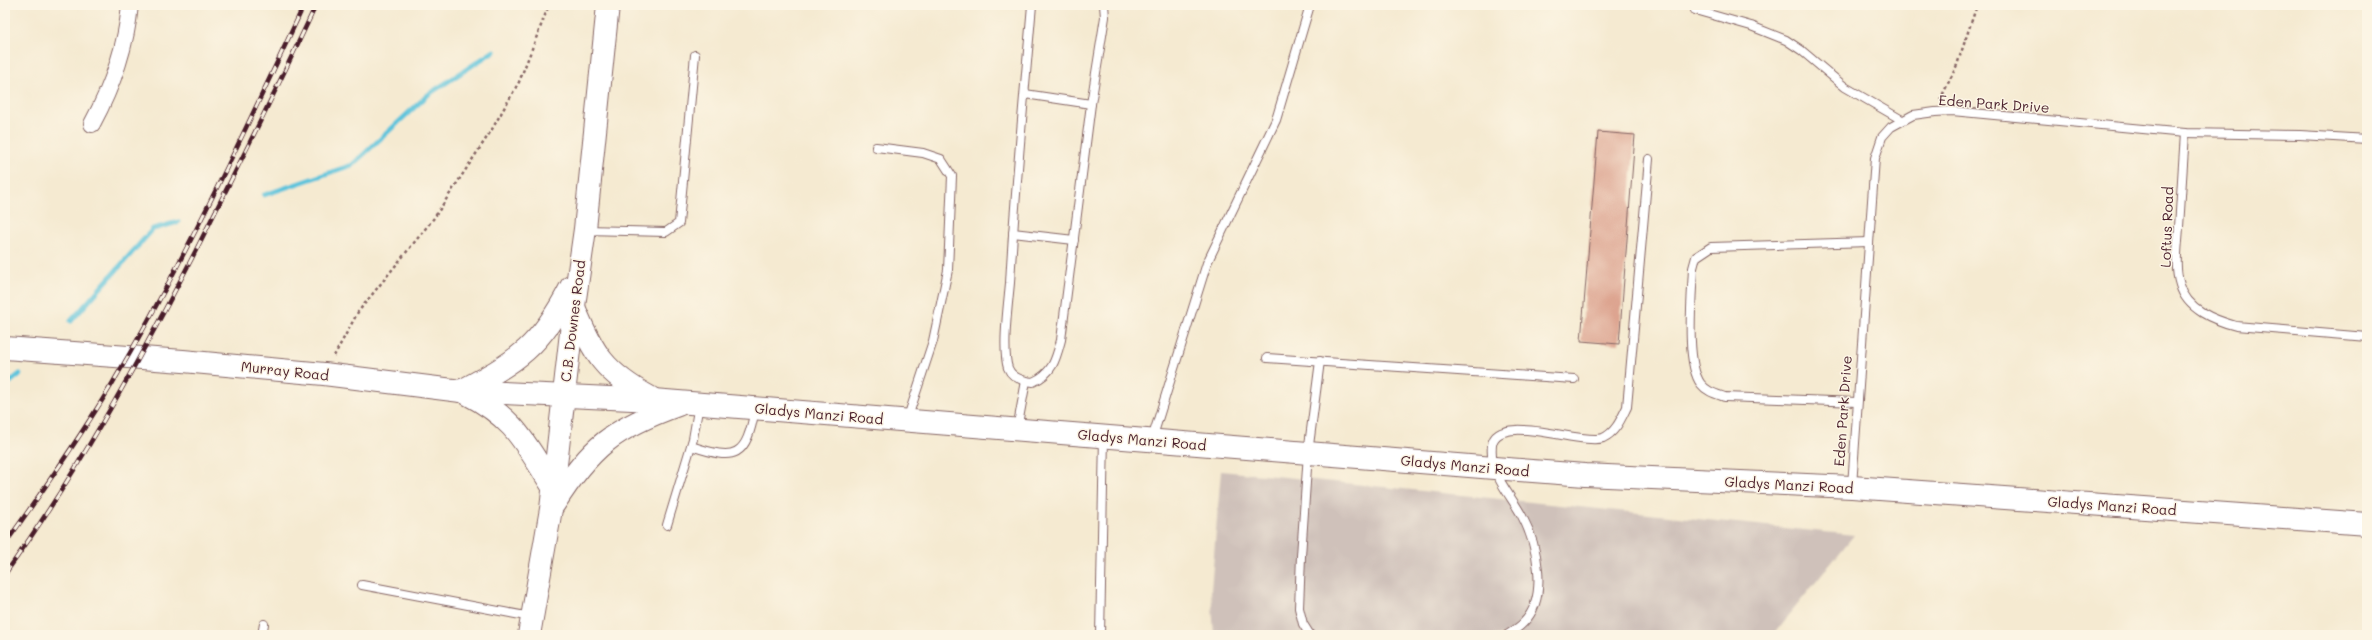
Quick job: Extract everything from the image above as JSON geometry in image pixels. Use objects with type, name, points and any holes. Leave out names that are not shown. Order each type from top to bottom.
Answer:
[{"type":"main road","name":"C.B. Downes Road","points":[[530,626],[551,509],[574,306],[585,230],[608,5]]},
{"type":"main road","points":[[461,391],[500,370],[532,346],[557,314],[578,274]]},
{"type":"main road","points":[[574,306],[583,329],[601,361],[622,381],[654,400]]},
{"type":"main road","name":"Murray Road","points":[[5,348],[183,361],[324,374],[461,391],[564,396]]},
{"type":"main road","points":[[461,391],[493,409],[512,425],[553,487]]},
{"type":"main road","name":"Gladys Manzi Road","points":[[564,396],[654,400],[1585,475],[1852,487],[2367,524]]},
{"type":"main road","points":[[551,509],[576,470],[603,442],[638,421],[692,403]]},
{"type":"street","points":[[92,124],[107,94],[120,58],[128,24],[130,5]]},
{"type":"lane","points":[[1032,5],[1013,233],[1007,358],[1011,374],[1026,381],[1033,382],[1046,375],[1054,365],[1061,340],[1090,104],[1105,17],[1104,5]]},
{"type":"lane","points":[[1152,440],[1207,263],[1276,120],[1310,5]]},
{"type":"lane","points":[[1695,10],[1751,26],[1786,40],[1801,50],[1845,87],[1902,120]]},
{"type":"lane","points":[[585,230],[666,232],[679,223],[695,55]]},
{"type":"lane","points":[[1025,94],[1090,104]]},
{"type":"lane","name":"Eden Park Drive","points":[[1852,487],[1856,402],[1875,158],[1882,137],[1891,127],[1912,115],[1952,111],[2185,133],[2300,135],[2367,139]]},
{"type":"lane","name":"Loftus Road","points":[[2185,133],[2177,262],[2180,286],[2187,299],[2199,311],[2217,321],[2236,326],[2367,337]]},
{"type":"lane","points":[[876,147],[923,153],[941,159],[952,176],[948,270],[933,341],[907,421]]},
{"type":"lane","points":[[1507,635],[1524,623],[1532,611],[1537,599],[1539,581],[1530,537],[1522,516],[1498,480],[1494,468],[1492,444],[1504,432],[1512,430],[1531,430],[1591,439],[1602,438],[1612,432],[1620,422],[1627,407],[1649,159]]},
{"type":"lane","points":[[1013,233],[1074,240]]},
{"type":"lane","points":[[1856,402],[1725,397],[1710,392],[1701,384],[1693,368],[1693,268],[1696,257],[1711,247],[1869,242]]},
{"type":"lane","points":[[1267,358],[1574,379]]},
{"type":"lane","points":[[1310,635],[1303,624],[1299,608],[1308,453],[1320,361]]},
{"type":"lane","points":[[1017,430],[1026,381]]},
{"type":"lane","points":[[668,525],[691,446],[692,403]]},
{"type":"lane","points":[[691,446],[717,454],[736,452],[747,441],[755,408]]},
{"type":"lane","points":[[1100,635],[1104,436]]},
{"type":"lane","points":[[362,585],[530,626]]},
{"type":"lane","points":[[262,635],[264,624]]},
{"type":"path","points":[[324,374],[358,312],[434,218],[491,132],[519,82],[549,5]]},
{"type":"path","points":[[1935,112],[1957,66],[1977,5]]},
{"type":"shaded area","points":[[1221,471],[1854,535],[1773,635],[1214,635],[1211,590]]},
{"type":"building","points":[[1598,132],[1635,135],[1619,344],[1581,341]]},
{"type":"waterway","points":[[264,195],[352,165],[429,94],[494,51]]},
{"type":"waterway","points":[[71,321],[153,229],[178,222]]},
{"type":"waterway","points":[[5,386],[20,374]]},
{"type":"railway","points":[[5,544],[87,425],[138,338],[189,244],[304,5]]},
{"type":"railway","points":[[5,574],[31,537],[80,460],[148,341],[191,260],[316,5]]}]
